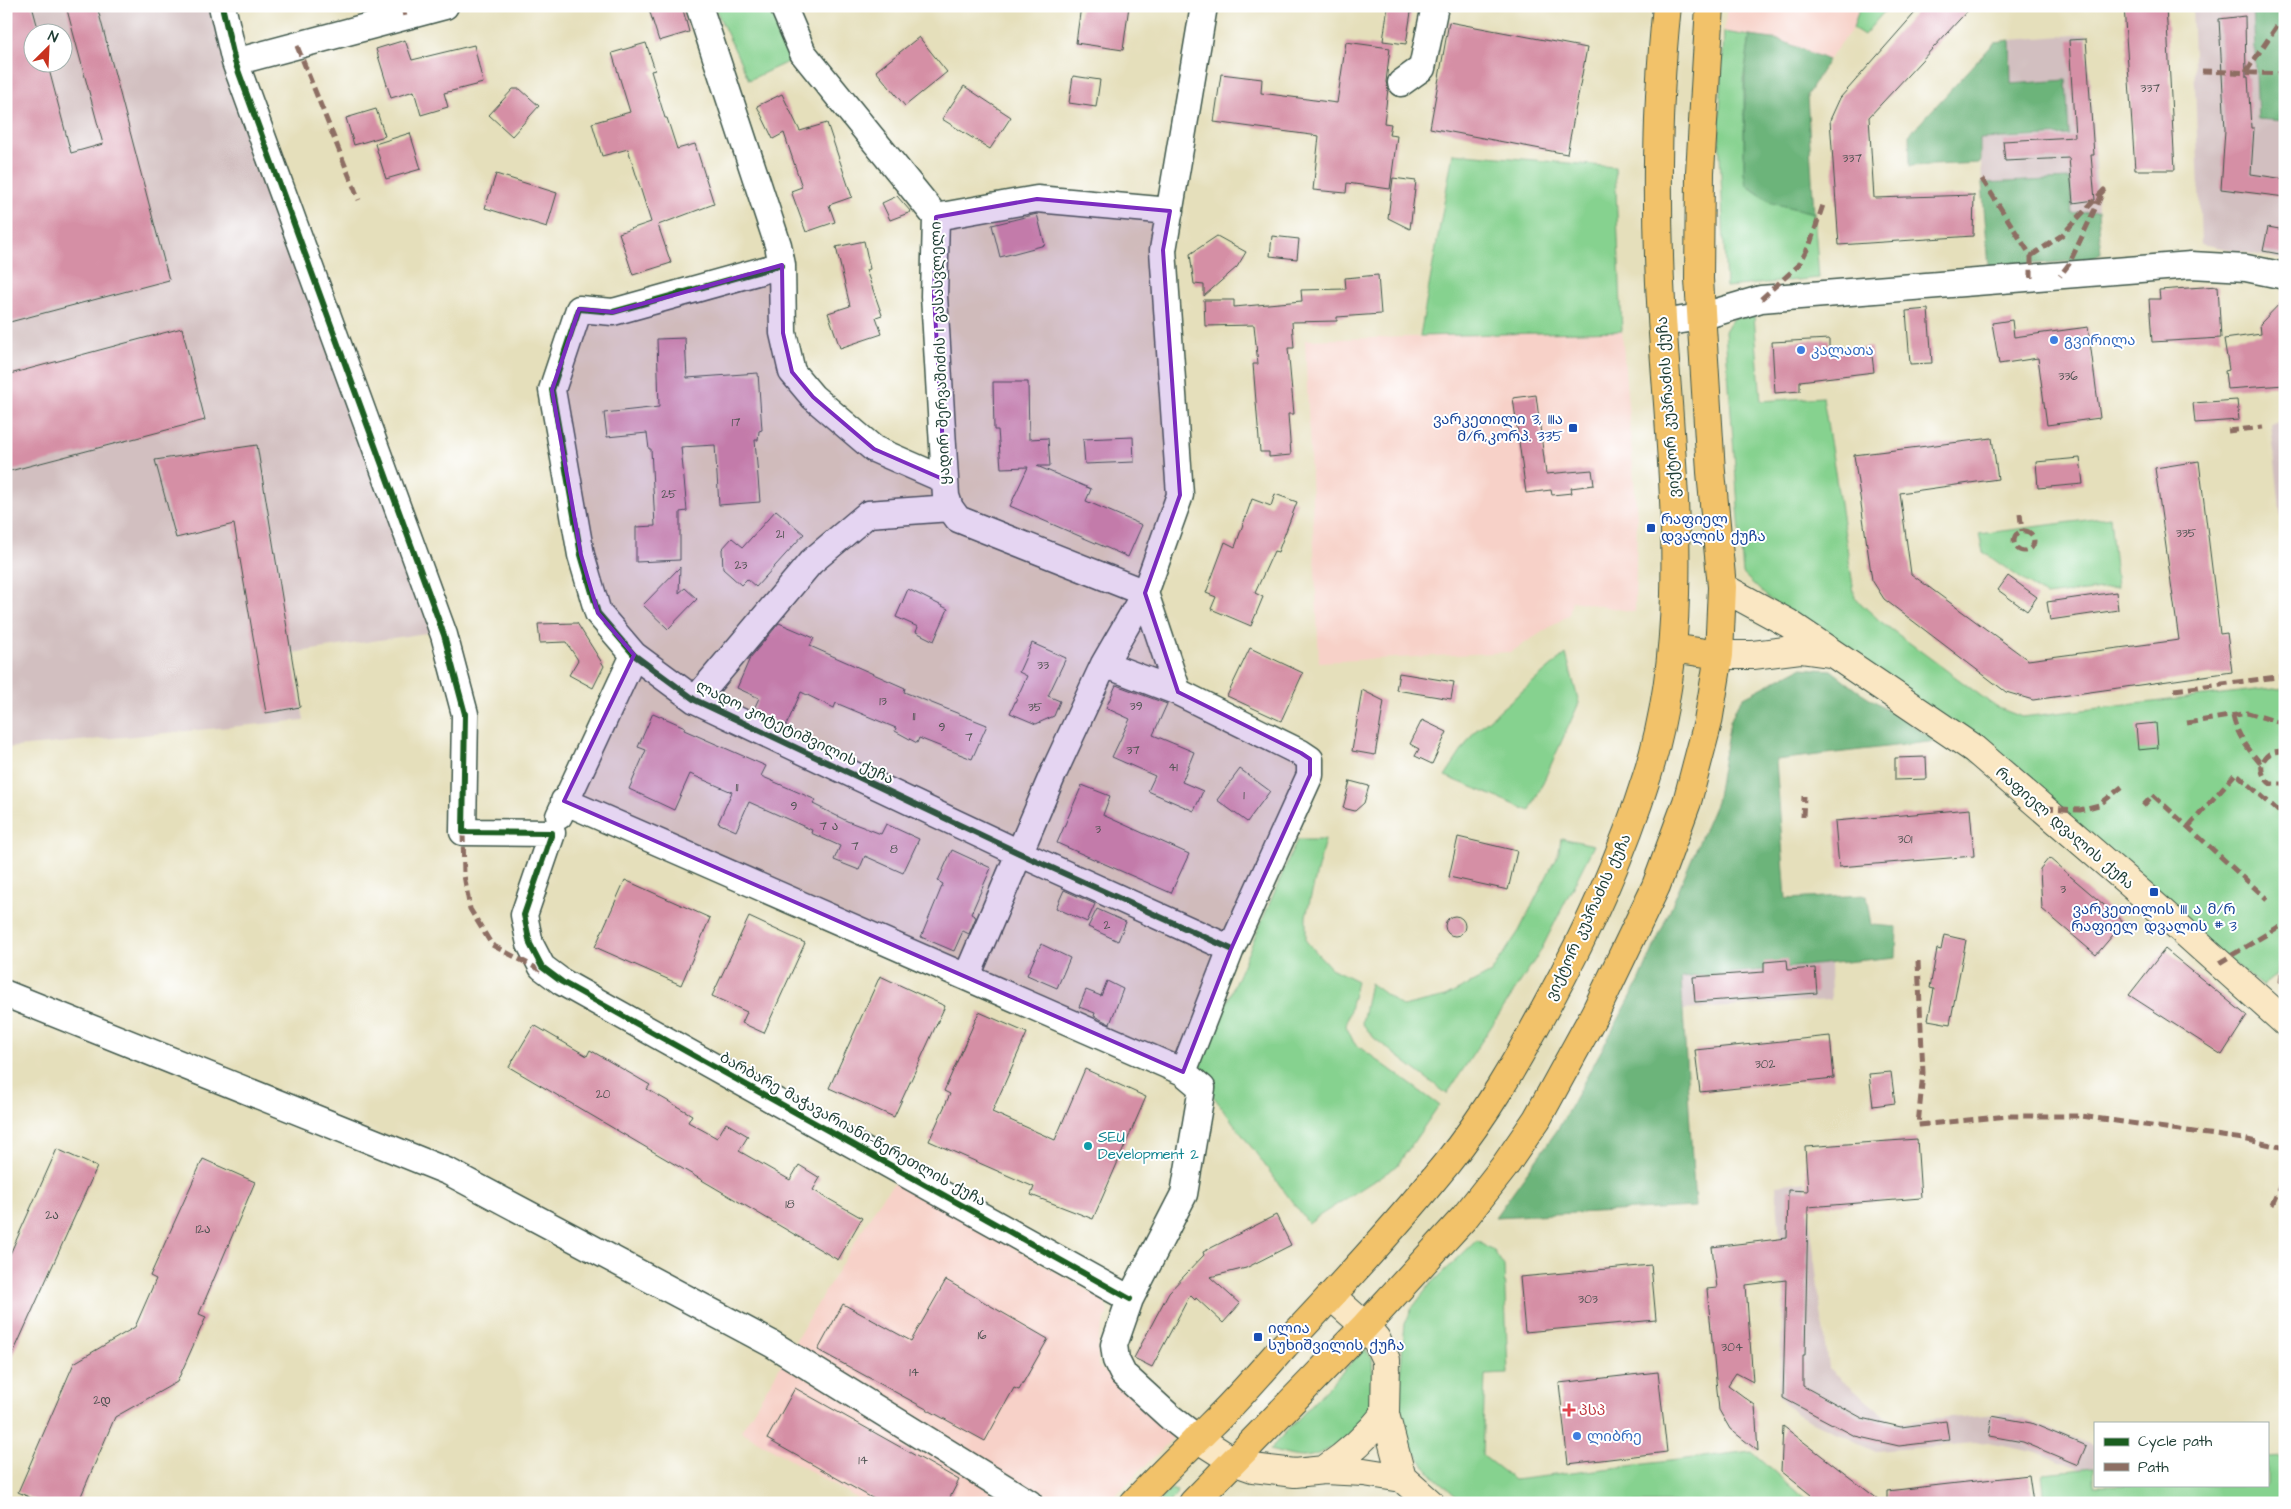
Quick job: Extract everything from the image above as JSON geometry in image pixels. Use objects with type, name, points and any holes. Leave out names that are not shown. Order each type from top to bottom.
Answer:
[{"type":"main road","name":"ვიქტორ კუპრაძის ქუჩა","points":[[1134,1503],[1331,1296],[1448,1161],[1484,1112],[1517,1060],[1556,988],[1610,877],[1649,773],[1672,648],[1676,592],[1674,497],[1662,323],[1658,179],[1660,97],[1667,6]]},
{"type":"main road","points":[[1193,1503],[1365,1326],[1464,1218],[1504,1167],[1537,1119],[1595,1012],[1656,886],[1687,802],[1708,722],[1719,655],[1722,587],[1700,317],[1700,172],[1703,96],[1710,6]]},
{"type":"main road","points":[[1660,97],[1703,96]]},
{"type":"main road","points":[[1672,648],[1719,655]]},
{"type":"street","points":[[222,6],[236,62],[444,635],[465,714],[463,832],[552,833]]},
{"type":"street","points":[[236,62],[445,6]]},
{"type":"street","points":[[699,6],[778,245],[782,266],[783,334],[792,372],[813,397],[874,449],[945,480]]},
{"type":"street","name":"ყადირ შერვაშიძის I გასასვლელი","points":[[783,6],[803,53],[936,217],[934,296],[946,496],[950,508]]},
{"type":"street","points":[[967,976],[1019,853],[1104,664],[1145,593],[1180,495],[1163,250],[1204,6]]},
{"type":"street","points":[[1400,83],[1422,68],[1435,6]]},
{"type":"street","points":[[936,217],[1037,199],[1170,210]]},
{"type":"street","points":[[1662,323],[1700,317],[1761,299],[2191,265],[2246,268],[2285,276]]},
{"type":"street","name":"ლადო კოტეტიშვილის ქუჩა","points":[[782,266],[613,312],[579,309],[552,390],[581,555],[598,613],[634,655],[696,700],[1019,853],[1231,949]]},
{"type":"street","points":[[696,700],[811,562],[868,514],[950,508],[958,519],[1145,593],[1178,692]]},
{"type":"street","name":"რაფიელ დვალის ქუჩა","points":[[1722,587],[1788,623],[1974,749],[2134,887],[2285,1022]]},
{"type":"street","name":"რაფიელ დვალის ქუჩა","points":[[1719,655],[1753,655],[1800,649],[1831,653]]},
{"type":"street","name":"ბარბარე მაჭავარიანი-წერეთლის ქუჩა","points":[[634,655],[564,800],[524,915],[530,944],[542,967],[562,982],[1130,1299]]},
{"type":"street","points":[[1104,664],[1178,692],[1301,752],[1310,759],[1310,775],[1231,949],[1184,1072]]},
{"type":"street","points":[[564,800],[1184,1072],[1202,1088],[1184,1194],[1130,1299],[1114,1345],[1116,1360],[1123,1374],[1170,1417],[1197,1438],[1233,1461],[1252,1468],[1295,1473],[1324,1470],[1364,1472],[1402,1478],[1430,1503]]},
{"type":"street","points":[[6,994],[449,1172],[772,1344],[1029,1503]]},
{"type":"street","points":[[1331,1296],[1365,1326],[1376,1339],[1386,1360],[1385,1414],[1402,1478]]},
{"type":"street","points":[[1324,1470],[1357,1445],[1370,1433],[1385,1414]]},
{"type":"highlighted area","points":[[1037,199],[1170,211],[1163,250],[1180,495],[1145,593],[1178,692],[1310,759],[1310,775],[1231,949],[1183,1072],[564,801],[634,655],[598,613],[581,555],[552,390],[579,309],[613,312],[782,265],[783,333],[792,372],[813,397],[874,449],[945,480],[934,296],[936,217]]},
{"type":"shaded area","points":[[6,6],[212,6],[433,632],[292,653],[304,720],[6,748]]},
{"type":"shaded area","points":[[1727,6],[1860,6],[1853,28],[1828,60],[1780,40],[1724,32]]},
{"type":"shaded area","points":[[2192,6],[2253,6],[2258,119],[2285,121],[2285,260],[2201,244]]},
{"type":"shaded area","points":[[2087,34],[2098,211],[2072,214],[2070,179],[1982,183],[1980,139],[2069,134],[2010,85],[2010,40]]},
{"type":"shaded area","points":[[1622,331],[1637,518],[1635,612],[1572,601],[1569,615],[1511,652],[1319,662],[1305,340]]},
{"type":"shaded area","points":[[2285,421],[2285,557],[2271,424]]},
{"type":"shaded area","points":[[1830,963],[1831,1000],[1683,1010],[1681,978]]},
{"type":"shaded area","points":[[897,1180],[1104,1300],[1108,1313],[1098,1339],[1098,1366],[1167,1424],[1173,1438],[1108,1503],[865,1503],[741,1431],[882,1197]]},
{"type":"shaded area","points":[[1805,1181],[1828,1368],[1893,1423],[2008,1413],[2094,1446],[2094,1468],[2080,1469],[2037,1452],[1988,1442],[1876,1451],[1796,1414],[1778,1396],[1784,1295],[1776,1185]]},
{"type":"green space","points":[[714,6],[769,6],[794,59],[749,80]]},
{"type":"green space","points":[[1860,6],[1889,6],[1864,35],[1853,28]]},
{"type":"green space","points":[[2253,6],[2285,6],[2285,121],[2258,119]]},
{"type":"green space","points":[[1724,32],[1750,36],[1744,75],[1744,172],[1746,185],[1772,203],[1814,213],[1819,278],[1726,287],[1719,132]]},
{"type":"green space","points":[[1750,36],[1780,40],[1828,60],[1807,95],[1814,213],[1772,203],[1746,185],[1744,172],[1745,71]]},
{"type":"green space","points":[[2010,40],[2011,84],[2066,80],[2069,135],[1980,139],[1980,163],[1910,166],[1909,135],[1995,42]]},
{"type":"green space","points":[[1453,153],[1615,167],[1622,331],[1420,336]]},
{"type":"green space","points":[[2070,179],[2072,214],[2098,211],[2101,254],[2088,260],[1989,267],[1982,183]]},
{"type":"green space","points":[[1754,316],[1761,401],[1823,397],[1855,598],[1880,621],[1996,707],[2022,717],[2274,688],[2285,690],[2285,968],[2262,986],[1767,597],[1743,574],[1725,331],[1733,318]]},
{"type":"green space","points":[[2110,517],[2117,587],[2046,596],[1983,552],[1979,534]]},
{"type":"green space","points":[[1566,654],[1579,703],[1530,811],[1445,776],[1474,732]]},
{"type":"green space","points":[[1800,668],[1831,670],[1857,690],[1937,741],[1776,760],[1786,899],[1867,895],[1872,925],[1897,927],[1896,957],[1681,978],[1695,1207],[1495,1217],[1558,1129],[1639,982],[1716,802],[1730,722],[1736,708],[1744,697]]},
{"type":"green space","points":[[1561,838],[1594,845],[1540,952],[1447,1094],[1374,1038],[1362,1023],[1370,983],[1403,1007],[1445,997],[1491,973],[1519,931],[1559,852]]},
{"type":"green space","points":[[1297,840],[1325,840],[1306,916],[1306,941],[1331,968],[1357,981],[1346,1026],[1354,1043],[1439,1105],[1397,1166],[1308,1223],[1196,1073]]},
{"type":"green space","points":[[1477,1240],[1494,1251],[1504,1266],[1508,1374],[1485,1375],[1482,1455],[1514,1480],[1751,1451],[1809,1503],[1464,1503],[1433,1476],[1399,1432],[1399,1386],[1405,1324],[1412,1308],[1429,1286]]},
{"type":"green space","points":[[1364,1349],[1372,1358],[1371,1398],[1368,1412],[1358,1427],[1341,1442],[1312,1456],[1294,1456],[1269,1450]]},
{"type":"green space","points":[[2285,1457],[2285,1503],[2045,1503],[2042,1473],[2094,1468],[2094,1486],[2268,1486],[2268,1458]]},
{"type":"green space","points":[[1171,1489],[1177,1491],[1175,1497],[1169,1503],[1158,1503]]},
{"type":"building","points":[[6,6],[32,6],[36,22],[22,22],[22,72],[50,72],[71,153],[103,144],[72,28],[72,22],[70,22],[66,6],[97,6],[169,280],[6,323]]},
{"type":"building","points":[[648,6],[682,6],[689,32],[659,41]]},
{"type":"building","points":[[1081,6],[1129,6],[1123,50],[1076,43]]},
{"type":"building","points":[[1388,6],[1412,6],[1406,44],[1383,41]]},
{"type":"building","points":[[1921,6],[1972,6],[1869,117],[1874,198],[1974,195],[1973,236],[1839,245],[1830,120],[1840,98]]},
{"type":"building","points":[[2124,6],[2166,6],[2175,170],[2135,170]]},
{"type":"building","points":[[2245,16],[2246,77],[2248,77],[2251,128],[2254,128],[2251,174],[2285,179],[2285,197],[2221,189],[2225,130],[2219,19]]},
{"type":"building","points":[[1449,22],[1587,48],[1567,154],[1430,128]]},
{"type":"building","points":[[919,37],[947,72],[905,106],[876,71]]},
{"type":"building","points":[[2086,39],[2094,155],[2091,155],[2095,200],[2073,203],[2069,158],[2005,161],[2003,141],[2075,137],[2069,40]]},
{"type":"building","points":[[405,40],[412,60],[474,45],[483,83],[444,93],[448,107],[421,115],[414,91],[391,98],[376,49]]},
{"type":"building","points":[[1346,42],[1390,48],[1384,123],[1391,124],[1389,135],[1397,136],[1390,189],[1347,183],[1346,193],[1313,190],[1319,136],[1214,122],[1221,74],[1262,79],[1261,93],[1337,103]]},
{"type":"building","points":[[646,43],[655,70],[651,71],[665,118],[667,118],[677,149],[695,144],[714,204],[658,225],[671,263],[633,275],[619,233],[651,222],[628,149],[602,156],[592,123],[630,112],[612,53]]},
{"type":"building","points":[[1073,76],[1100,80],[1096,107],[1069,103]]},
{"type":"building","points":[[964,86],[1011,117],[990,149],[942,119]]},
{"type":"building","points":[[513,89],[520,89],[539,106],[512,136],[489,115]]},
{"type":"building","points":[[782,94],[800,131],[827,123],[852,197],[829,205],[835,222],[806,232],[791,191],[802,187],[784,133],[773,139],[757,106]]},
{"type":"building","points":[[376,109],[385,136],[354,145],[346,118]]},
{"type":"building","points":[[410,133],[421,169],[386,179],[375,144]]},
{"type":"building","points":[[496,174],[557,193],[547,227],[485,208]]},
{"type":"building","points":[[1393,178],[1416,181],[1410,229],[1388,218]]},
{"type":"building","points":[[897,196],[911,212],[890,220],[882,203]]},
{"type":"building","points":[[1037,214],[1045,245],[1000,257],[992,225]]},
{"type":"building","points":[[2268,227],[2285,230],[2285,255],[2263,251]]},
{"type":"building","points":[[1217,236],[1246,252],[1237,267],[1204,296],[1204,285],[1194,284],[1190,254]]},
{"type":"building","points":[[1272,236],[1299,239],[1297,259],[1270,256]]},
{"type":"building","points":[[864,241],[870,269],[866,270],[882,315],[876,317],[882,334],[840,348],[828,313],[850,306],[836,247]]},
{"type":"building","points":[[1378,275],[1381,314],[1337,317],[1337,321],[1292,322],[1294,348],[1288,348],[1294,414],[1288,414],[1291,455],[1269,457],[1269,452],[1260,452],[1253,364],[1258,364],[1254,325],[1205,326],[1204,300],[1234,300],[1234,307],[1302,301],[1301,290],[1346,289],[1345,278]]},
{"type":"building","points":[[2218,286],[2221,338],[2152,342],[2149,299],[2160,299],[2159,290]]},
{"type":"building","points":[[2285,298],[2285,385],[2227,389],[2225,371],[2229,370],[2224,339],[2261,334],[2260,324]]},
{"type":"building","points":[[1928,309],[1932,363],[1910,364],[1906,311]]},
{"type":"building","points":[[2012,320],[2014,337],[2088,327],[2100,418],[2047,425],[2038,358],[1999,364],[1992,323]]},
{"type":"building","points":[[182,328],[205,420],[6,472],[6,375]]},
{"type":"building","points":[[685,338],[687,378],[758,373],[762,430],[759,431],[758,440],[755,440],[760,502],[719,505],[715,445],[681,447],[687,511],[680,512],[680,560],[636,562],[636,527],[655,526],[651,449],[649,449],[647,433],[607,437],[604,413],[659,407],[657,339]]},
{"type":"building","points":[[1829,339],[1829,351],[1871,347],[1874,372],[1800,381],[1800,391],[1775,393],[1772,342]]},
{"type":"building","points":[[993,382],[1028,382],[1029,439],[1048,438],[1050,466],[1037,466],[1091,489],[1086,501],[1142,525],[1128,557],[1010,506],[1028,467],[1001,468],[998,430],[994,430]]},
{"type":"building","points":[[1536,395],[1546,474],[1592,470],[1594,485],[1571,488],[1572,493],[1552,495],[1551,490],[1526,493],[1513,398]]},
{"type":"building","points":[[2237,400],[2239,420],[2195,423],[2193,403]]},
{"type":"building","points":[[1133,437],[1134,462],[1085,464],[1083,439]]},
{"type":"building","points":[[1992,438],[1998,479],[1900,493],[1911,574],[2028,660],[2179,640],[2155,468],[2199,461],[2220,634],[2227,633],[2232,672],[2033,700],[2006,692],[1884,599],[1872,580],[1854,455]]},
{"type":"building","points":[[257,445],[300,707],[266,713],[234,524],[176,538],[155,460]]},
{"type":"building","points":[[2080,458],[2083,484],[2038,488],[2036,462]]},
{"type":"building","points":[[1275,494],[1297,502],[1278,552],[1274,551],[1255,593],[1263,597],[1251,626],[1211,609],[1216,597],[1206,593],[1225,542],[1235,547],[1252,499],[1271,506]]},
{"type":"building","points":[[776,510],[804,534],[756,587],[747,579],[741,585],[723,569],[722,549],[732,538],[743,547]]},
{"type":"building","points":[[680,567],[679,593],[685,588],[697,599],[668,629],[643,605]]},
{"type":"building","points":[[2008,576],[2037,597],[2027,611],[1998,590]]},
{"type":"building","points":[[908,589],[948,609],[934,641],[916,632],[918,627],[896,617]]},
{"type":"building","points":[[2116,592],[2118,610],[2050,620],[2047,602]]},
{"type":"building","points":[[577,623],[604,666],[593,688],[569,675],[578,660],[566,642],[540,643],[538,624]]},
{"type":"building","points":[[779,623],[814,638],[810,646],[905,688],[904,692],[987,725],[972,759],[919,738],[917,743],[895,731],[896,728],[836,703],[834,708],[801,692],[786,726],[753,711],[759,698],[737,688],[750,658]]},
{"type":"building","points":[[1032,643],[1066,658],[1048,696],[1060,701],[1054,716],[1036,724],[1010,713],[1027,676],[1019,672]]},
{"type":"building","points":[[1250,648],[1303,673],[1281,721],[1227,696]]},
{"type":"building","points":[[1399,673],[1454,682],[1451,699],[1396,690]]},
{"type":"building","points":[[1116,685],[1167,704],[1153,735],[1194,752],[1182,782],[1203,791],[1194,811],[1148,791],[1155,776],[1112,757],[1130,719],[1106,708]]},
{"type":"building","points":[[1362,690],[1384,701],[1375,755],[1352,751]]},
{"type":"building","points":[[653,713],[685,727],[684,730],[766,766],[761,776],[816,800],[813,804],[847,821],[881,834],[886,824],[919,839],[903,873],[865,856],[859,870],[834,860],[840,846],[811,833],[812,830],[749,802],[736,831],[718,823],[732,792],[690,774],[674,810],[629,789],[646,750],[638,747]]},
{"type":"building","points":[[1422,720],[1447,732],[1432,764],[1415,756],[1419,749],[1410,744]]},
{"type":"building","points":[[2156,723],[2158,748],[2138,750],[2136,725]]},
{"type":"building","points":[[1926,757],[1927,779],[1895,780],[1895,758]]},
{"type":"building","points":[[1240,769],[1270,791],[1247,822],[1217,800]]},
{"type":"building","points":[[1350,781],[1369,786],[1364,803],[1355,811],[1343,808]]},
{"type":"building","points":[[1082,785],[1110,796],[1103,815],[1189,854],[1171,893],[1057,843]]},
{"type":"building","points":[[1970,809],[1974,856],[1839,867],[1835,821]]},
{"type":"building","points":[[1458,837],[1517,851],[1508,890],[1449,877]]},
{"type":"building","points":[[952,850],[991,868],[971,914],[976,917],[969,934],[963,931],[954,951],[921,937],[943,884],[938,881]]},
{"type":"building","points":[[2049,858],[2124,922],[2096,955],[2042,909],[2040,869]]},
{"type":"building","points":[[625,880],[710,918],[681,985],[595,947]]},
{"type":"building","points":[[1064,890],[1095,904],[1087,922],[1056,908]]},
{"type":"building","points":[[1097,909],[1126,922],[1118,941],[1088,927]]},
{"type":"building","points":[[1455,916],[1462,919],[1465,926],[1462,933],[1455,936],[1448,933],[1445,926],[1448,919]]},
{"type":"building","points":[[749,917],[805,943],[764,1033],[742,1023],[747,1012],[712,996]]},
{"type":"building","points":[[1944,935],[1966,940],[1950,1024],[1928,1020],[1934,989],[1930,988],[1937,949],[1941,950]]},
{"type":"building","points":[[1041,944],[1070,958],[1057,988],[1027,975]]},
{"type":"building","points":[[2165,949],[2247,1016],[2222,1055],[2129,995]]},
{"type":"building","points":[[1787,960],[1788,970],[1815,968],[1817,993],[1695,1002],[1693,977],[1764,972],[1764,962]]},
{"type":"building","points":[[880,976],[945,1006],[894,1117],[829,1088]]},
{"type":"building","points":[[1107,981],[1123,989],[1110,1024],[1094,1016],[1095,1013],[1079,1007],[1086,990],[1101,996]]},
{"type":"building","points":[[979,1012],[1027,1033],[992,1112],[1055,1140],[1085,1069],[1146,1097],[1093,1219],[1031,1195],[1034,1187],[929,1141],[950,1094],[944,1091]]},
{"type":"building","points":[[534,1025],[587,1056],[590,1050],[650,1085],[647,1089],[692,1115],[688,1122],[717,1138],[726,1123],[748,1136],[739,1151],[790,1180],[799,1165],[820,1178],[813,1190],[862,1218],[838,1260],[509,1067]]},
{"type":"building","points":[[1830,1036],[1834,1078],[1700,1092],[1695,1050]]},
{"type":"building","points":[[1891,1072],[1895,1103],[1873,1106],[1869,1074]]},
{"type":"building","points":[[1917,1139],[1921,1198],[1808,1207],[1803,1386],[1862,1418],[1901,1427],[1946,1421],[1949,1440],[1899,1446],[1855,1436],[1783,1398],[1786,1280],[1746,1285],[1753,1382],[1736,1373],[1728,1385],[1755,1405],[1758,1451],[1730,1429],[1719,1410],[1707,1289],[1717,1288],[1712,1247],[1787,1238],[1788,1190],[1808,1191],[1805,1147]]},
{"type":"building","points":[[57,1149],[97,1167],[6,1369],[6,1263]]},
{"type":"building","points":[[203,1159],[255,1182],[199,1314],[206,1317],[177,1382],[115,1417],[78,1503],[42,1503],[18,1492],[74,1363],[135,1327],[156,1279],[150,1276]]},
{"type":"building","points":[[1276,1215],[1291,1245],[1246,1268],[1210,1277],[1240,1304],[1223,1323],[1196,1298],[1195,1300],[1190,1295],[1152,1367],[1134,1358],[1169,1292],[1204,1255],[1203,1252]]},
{"type":"building","points":[[1651,1265],[1656,1320],[1525,1332],[1520,1277]]},
{"type":"building","points":[[946,1280],[1048,1339],[1019,1390],[1014,1388],[985,1441],[818,1350],[843,1304],[911,1341]]},
{"type":"building","points":[[1658,1372],[1667,1452],[1568,1464],[1559,1383]]},
{"type":"building","points":[[795,1388],[959,1480],[947,1503],[881,1503],[767,1439]]},
{"type":"building","points":[[1992,1416],[2031,1423],[2086,1446],[2078,1465],[2023,1442],[1989,1436]]},
{"type":"building","points":[[1783,1426],[1883,1503],[1821,1503],[1781,1471]]},
{"type":"building","points":[[2029,1475],[2033,1503],[1887,1503],[1887,1491]]},
{"type":"marked path","points":[[403,6],[405,17]]},
{"type":"marked path","points":[[2246,72],[2285,14]]},
{"type":"marked path","points":[[297,46],[359,200]]},
{"type":"marked path","points":[[2202,71],[2285,74]]},
{"type":"marked path","points":[[1982,179],[2031,256],[2031,278]]},
{"type":"marked path","points":[[2031,256],[2062,235],[2104,190],[2069,264],[2060,276]]},
{"type":"marked path","points":[[1761,299],[1799,265],[1810,244],[1824,202]]},
{"type":"marked path","points":[[2228,431],[2263,427]]},
{"type":"marked path","points":[[2020,514],[2022,531]]},
{"type":"marked path","points":[[2020,531],[2028,531],[2034,537],[2034,541],[2034,545],[2028,551],[2020,551],[2014,545],[2014,537],[2020,531]]},
{"type":"marked path","points":[[2174,690],[2285,676]]},
{"type":"marked path","points":[[2187,723],[2248,713],[2285,724]]},
{"type":"marked path","points":[[2233,716],[2244,742],[2261,764]]},
{"type":"marked path","points":[[2285,752],[2277,751],[2266,756],[2262,767],[2262,773],[2271,784],[2285,784]]},
{"type":"marked path","points":[[2188,827],[2236,773],[2285,817]]},
{"type":"marked path","points":[[2044,808],[2080,810],[2099,805],[2123,786]]},
{"type":"marked path","points":[[2143,806],[2153,795],[2267,899]]},
{"type":"marked path","points":[[1803,817],[1804,796]]},
{"type":"marked path","points":[[463,832],[464,875],[470,909],[492,945],[544,972]]},
{"type":"marked path","points":[[2219,963],[2285,923]]},
{"type":"marked path","points":[[2281,983],[2285,942]]},
{"type":"marked path","points":[[1918,961],[1923,1073],[1918,1125],[2009,1116],[2081,1116],[2243,1139],[2285,1148]]},
{"type":"marked path","points":[[2272,1205],[2285,1175]]},
{"type":"cycle path","points":[[222,6],[235,62],[444,635],[465,714],[463,832],[552,833],[524,915],[530,944],[542,967],[562,982],[1130,1299]]},
{"type":"cycle path","points":[[782,265],[613,312],[579,309],[552,390],[581,555],[598,613],[634,655],[695,700],[1019,853],[1231,949]]},
{"type":"place","name":"გვირილა","points":[[2054,340]]},
{"type":"place","name":"კალათა","points":[[1801,350]]},
{"type":"place","name":"ვარკეთილი 3, IIIა მ/რ,კორპ. 335","points":[[1573,428]]},
{"type":"place","name":"რაფიელ დვალის ქუჩა","points":[[1651,528]]},
{"type":"place","name":"ვარკეთილის III ა მ/რ რაფიელ დვალის # 3","points":[[2154,892]]},
{"type":"place","name":"SEU Development 2","points":[[1088,1146]]},
{"type":"place","name":"ილია სუხიშვილის ქუჩა","points":[[1258,1337]]},
{"type":"place","name":"პსპ","points":[[1569,1410]]},
{"type":"place","name":"ლიბრე","points":[[1577,1436]]}]
